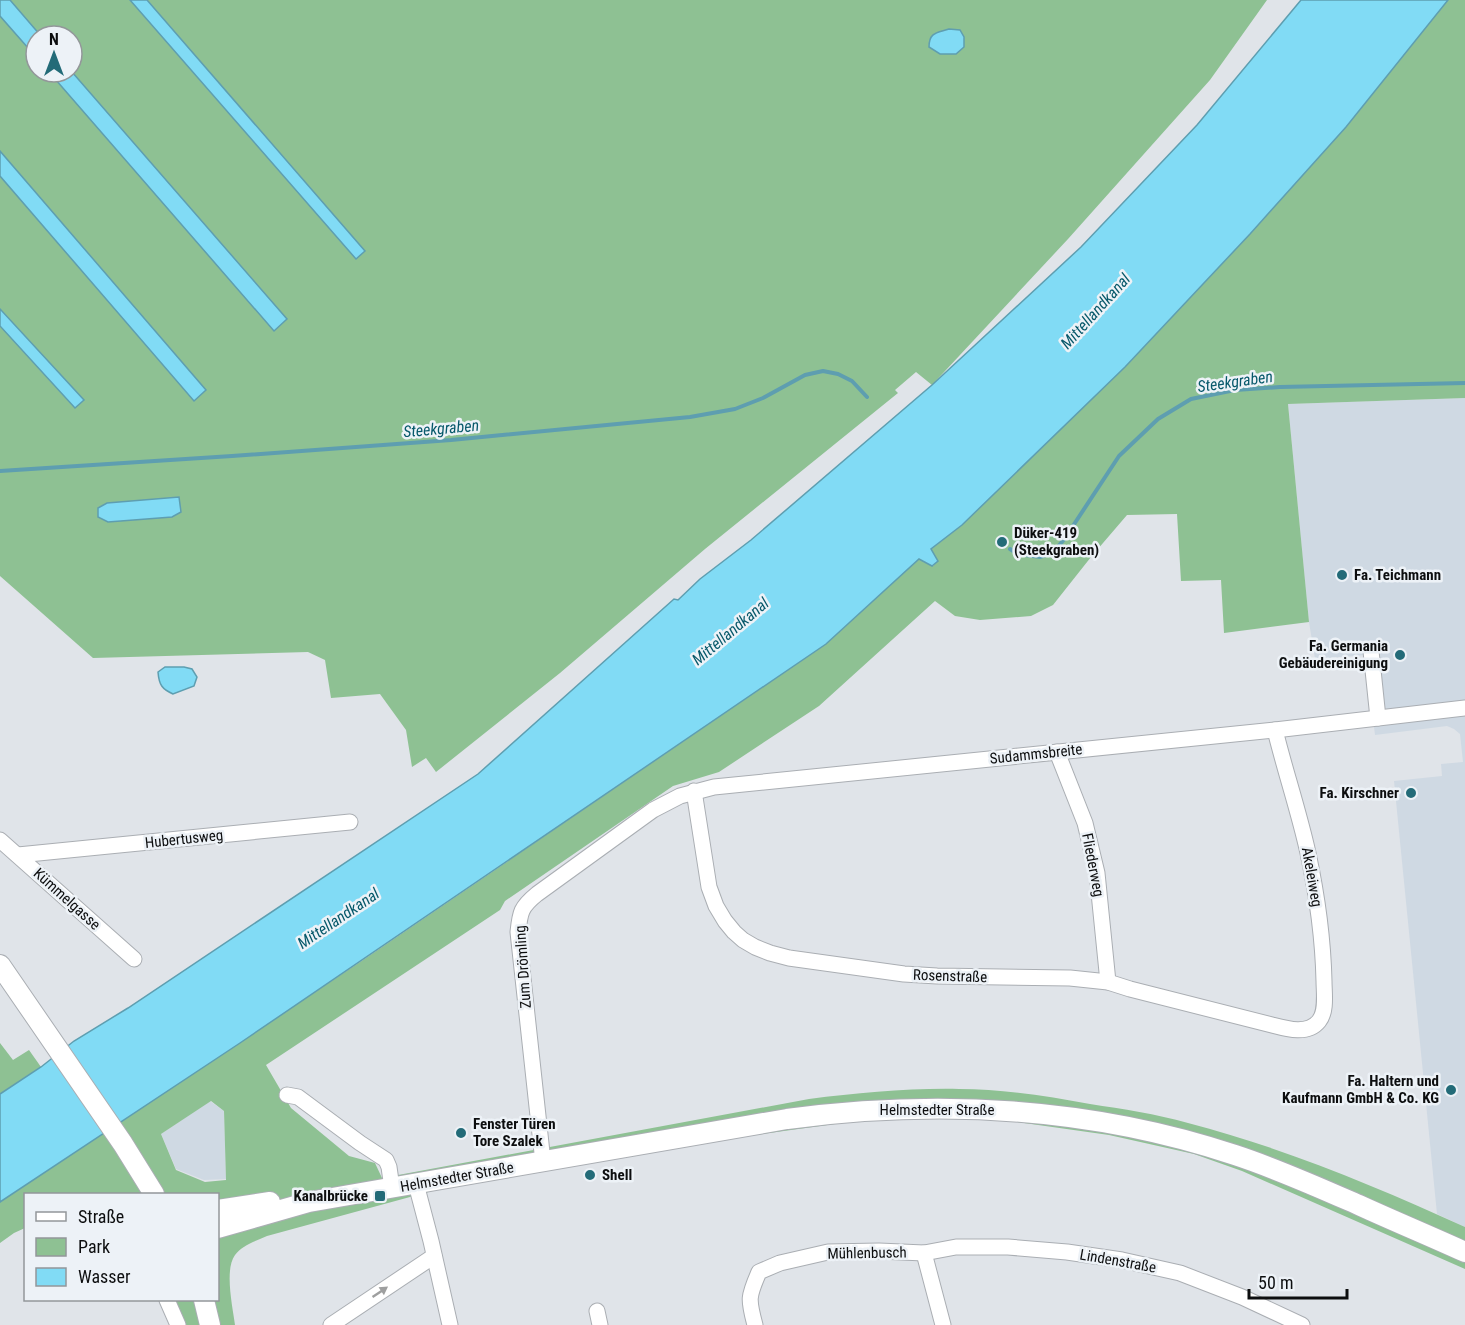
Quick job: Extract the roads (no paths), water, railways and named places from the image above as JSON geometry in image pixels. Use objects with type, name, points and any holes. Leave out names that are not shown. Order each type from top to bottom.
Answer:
[{"type":"main road","points":[[0,965],[154,1193]]},
{"type":"main road","name":"Helmstedter Straße","points":[[220,1225],[278,1201],[309,1202],[776,1121],[899,1108],[984,1108],[1113,1124],[1235,1155],[1314,1185],[1465,1252]]},
{"type":"main road","points":[[204,1301],[210,1325]]},
{"type":"street","points":[[1371,651],[1378,718]]},
{"type":"street","name":"Sudammsbreite","points":[[694,791],[748,783],[1465,708]]},
{"type":"street","name":"Akeleiweg","points":[[1275,729],[1308,852],[1320,927],[1324,1003],[1321,1019],[1315,1026]]},
{"type":"street","name":"Fliederweg","points":[[1057,752],[1084,823],[1097,873],[1108,982]]},
{"type":"street","name":"Rosenstraße","points":[[694,791],[709,887],[713,897],[725,921],[734,932],[755,947],[770,953],[789,958],[904,974],[1070,978],[1108,982],[1272,1026],[1306,1029],[1315,1026]]},
{"type":"street","name":"Zum Drömling","points":[[543,1162],[518,932],[520,912],[526,903],[537,894],[653,810],[694,791]]},
{"type":"street","name":"Hubertusweg","points":[[18,855],[350,822]]},
{"type":"street","name":"Kümmelgasse","points":[[0,840],[134,959]]},
{"type":"street","name":"Helmstedter Straße","points":[[287,1095],[298,1097],[386,1160],[392,1188]]},
{"type":"street","points":[[416,1184],[450,1325]]},
{"type":"street","name":"Lindenstraße","points":[[924,1253],[956,1246],[1008,1247],[1122,1260],[1180,1272],[1242,1298],[1287,1322],[1302,1325]]},
{"type":"street","name":"Mühlenbusch","points":[[755,1325],[749,1296],[759,1272],[780,1263],[828,1252],[879,1251],[924,1253],[943,1325]]},
{"type":"street","points":[[332,1325],[434,1256]]},
{"type":"street","points":[[168,1301],[178,1325]]},
{"type":"water","points":[[0,0],[10,0],[31,24],[24,24],[24,43],[0,16]]},
{"type":"water","points":[[130,0],[147,0],[365,251],[356,259]]},
{"type":"water","name":"Mittellandkanal","points":[[1301,0],[1448,0],[1346,127],[1250,234],[1125,367],[962,525],[931,549],[938,561],[932,566],[919,559],[826,644],[240,1043],[0,1202],[0,1094],[41,1067],[74,1041],[128,1008],[478,774],[674,599],[678,600],[700,579],[751,540],[932,385],[1081,247],[1197,125]]},
{"type":"water","points":[[949,29],[960,30],[964,37],[964,47],[956,54],[940,54],[929,47],[932,36]]},
{"type":"water","points":[[59,84],[82,84],[287,319],[274,331]]},
{"type":"water","points":[[0,151],[206,390],[194,401],[0,176]]},
{"type":"water","points":[[0,309],[84,400],[75,408],[0,326]]},
{"type":"water","points":[[179,497],[181,512],[172,517],[108,522],[98,517],[98,508],[107,503]]},
{"type":"water","points":[[165,667],[192,669],[197,677],[194,686],[173,694],[166,690],[160,683],[158,672]]},
{"type":"waterway","name":"Steekgraben","points":[[0,471],[451,440],[690,417],[735,409],[763,398],[805,375],[823,371],[838,374],[852,381],[867,397]]},
{"type":"waterway","name":"Steekgraben","points":[[1010,549],[1018,554],[1040,557],[1054,552],[1119,456],[1158,419],[1191,399],[1235,390],[1280,387],[1465,383]]},
{"type":"place","name":"Düker-419 (Steekgraben)","points":[[1002,542]]},
{"type":"place","name":"Fa. Teichmann","points":[[1342,575]]},
{"type":"place","name":"Fa. Germania Gebäudereinigung","points":[[1400,655]]},
{"type":"place","name":"Fa. Kirschner","points":[[1411,793]]},
{"type":"place","name":"Fa. Haltern und Kaufmann GmbH & Co. KG","points":[[1451,1090]]},
{"type":"place","name":"Fenster Türen Tore Szalek","points":[[461,1133]]},
{"type":"place","name":"Shell","points":[[590,1175]]},
{"type":"place","name":"Kanalbrücke","points":[[380,1196]]}]
